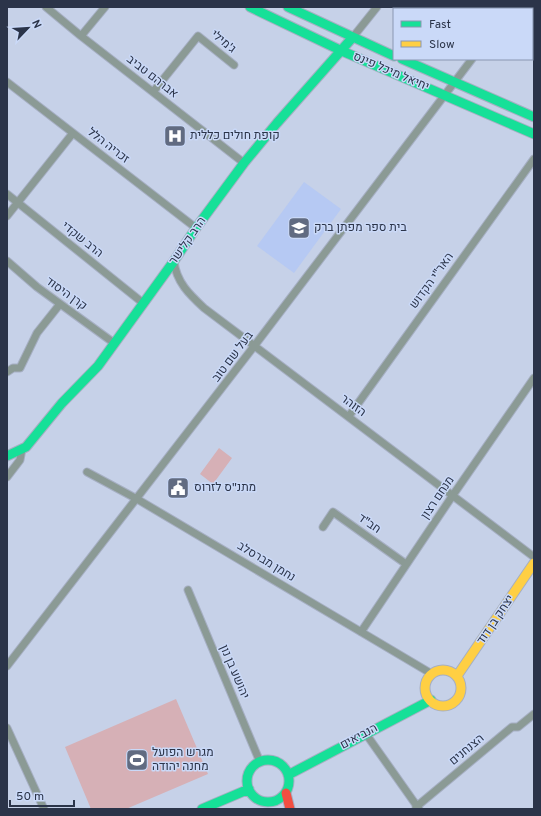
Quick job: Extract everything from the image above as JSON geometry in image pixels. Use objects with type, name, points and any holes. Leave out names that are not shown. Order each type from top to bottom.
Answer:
[{"type":"street","name":"אברהם טביב","points":[[46,7],[244,163]]},
{"type":"street","points":[[81,36],[105,7]]},
{"type":"street","name":"יחיאל מיכל פינס","points":[[250,7],[342,51],[534,134]]},
{"type":"street","name":"יחיאל מיכל פינס","points":[[288,7],[393,56]]},
{"type":"street","points":[[353,38],[377,7]]},
{"type":"street","name":"ג'מילי","points":[[154,92],[198,36],[234,65]]},
{"type":"street","name":"הרב קלישר","points":[[24,448],[62,403],[98,366],[244,163],[277,123],[353,38]]},
{"type":"street","name":"יחיאל מיכל פינס","points":[[404,60],[534,117]]},
{"type":"street","name":"בעל שם טוב","points":[[7,666],[256,345],[471,60]]},
{"type":"street","name":"זכריה הלל","points":[[7,82],[196,228]]},
{"type":"street","points":[[7,216],[73,133]]},
{"type":"street","name":"האר\"י הקדוש","points":[[348,416],[534,159]]},
{"type":"street","name":"הרב שקדי","points":[[7,194],[143,303]]},
{"type":"street","name":"קרן היסוד","points":[[7,261],[37,287],[114,343]]},
{"type":"street","name":"הזוהר","points":[[174,261],[175,271],[188,294],[204,308],[256,345],[534,557]]},
{"type":"street","points":[[7,372],[13,368],[20,368],[37,333],[60,304]]},
{"type":"street","name":"מנחם רצון","points":[[361,632],[534,378]]},
{"type":"street","points":[[7,456],[24,448]]},
{"type":"street","points":[[7,478],[20,460],[24,448]]},
{"type":"street","name":"נחמן מברסלב","points":[[87,472],[138,499],[432,674]]},
{"type":"street","name":"חב\"ד","points":[[323,527],[333,512],[406,564]]},
{"type":"street","name":"יצחק בן דוד","points":[[457,676],[534,564]]},
{"type":"street","name":"יהושע בן נון","points":[[188,590],[260,762]]},
{"type":"street","points":[[441,670],[447,670],[457,676],[461,685],[461,691],[459,697],[454,702],[448,705],[442,705],[436,704],[430,700],[426,690],[426,684],[432,674],[441,670]]},
{"type":"street","name":"הנביאים","points":[[288,775],[430,700]]},
{"type":"street","name":"הצנחנים","points":[[418,808],[512,727],[518,727],[534,714]]},
{"type":"street","points":[[7,728],[44,809]]},
{"type":"street","points":[[366,734],[418,808]]},
{"type":"street","points":[[286,793],[276,801],[270,802],[264,801],[253,795],[249,789],[248,777],[250,771],[260,762],[267,760],[274,761],[285,768],[288,775],[288,787],[286,793],[290,809]]},
{"type":"street","points":[[208,808],[249,789]]},
{"type":"shaded area","name":"בית ספר מפתן ברק","points":[[304,182],[341,209],[294,273],[257,246]]},
{"type":"shaded area","points":[[219,448],[232,458],[213,484],[200,474]]},
{"type":"shaded area","name":"מגרש הפועל מחנה יהודה","points":[[176,699],[208,774],[126,809],[91,809],[65,747]]},
{"type":"traffic: fast","points":[[250,7],[342,51],[534,134]]},
{"type":"traffic: fast","points":[[288,7],[393,56]]},
{"type":"traffic: fast","points":[[7,456],[26,447],[62,403],[98,366],[244,163],[277,123],[353,37]]},
{"type":"traffic: fast","points":[[404,60],[534,117]]},
{"type":"traffic: fast","points":[[288,775],[431,700]]},
{"type":"traffic: fast","points":[[268,760],[283,766],[289,781],[283,796],[268,802],[253,796],[247,781],[253,766],[268,760]]},
{"type":"traffic: fast","points":[[202,809],[249,789]]},
{"type":"traffic: slow","points":[[457,676],[534,563]]},
{"type":"traffic: slow","points":[[443,670],[456,675],[461,688],[456,701],[443,706],[430,701],[425,688],[430,675],[443,670]]},
{"type":"traffic: jam","points":[[286,793],[290,809]]},
{"type":"place","name":"קופת חולים כללית","points":[[175,136]]},
{"type":"place","name":"בית ספר מפתן ברק","points":[[299,228]]},
{"type":"place","name":"מתנ\"ס לזרוס","points":[[178,488]]},
{"type":"place","name":"מגרש הפועל מחנה יהודה","points":[[137,760]]}]
